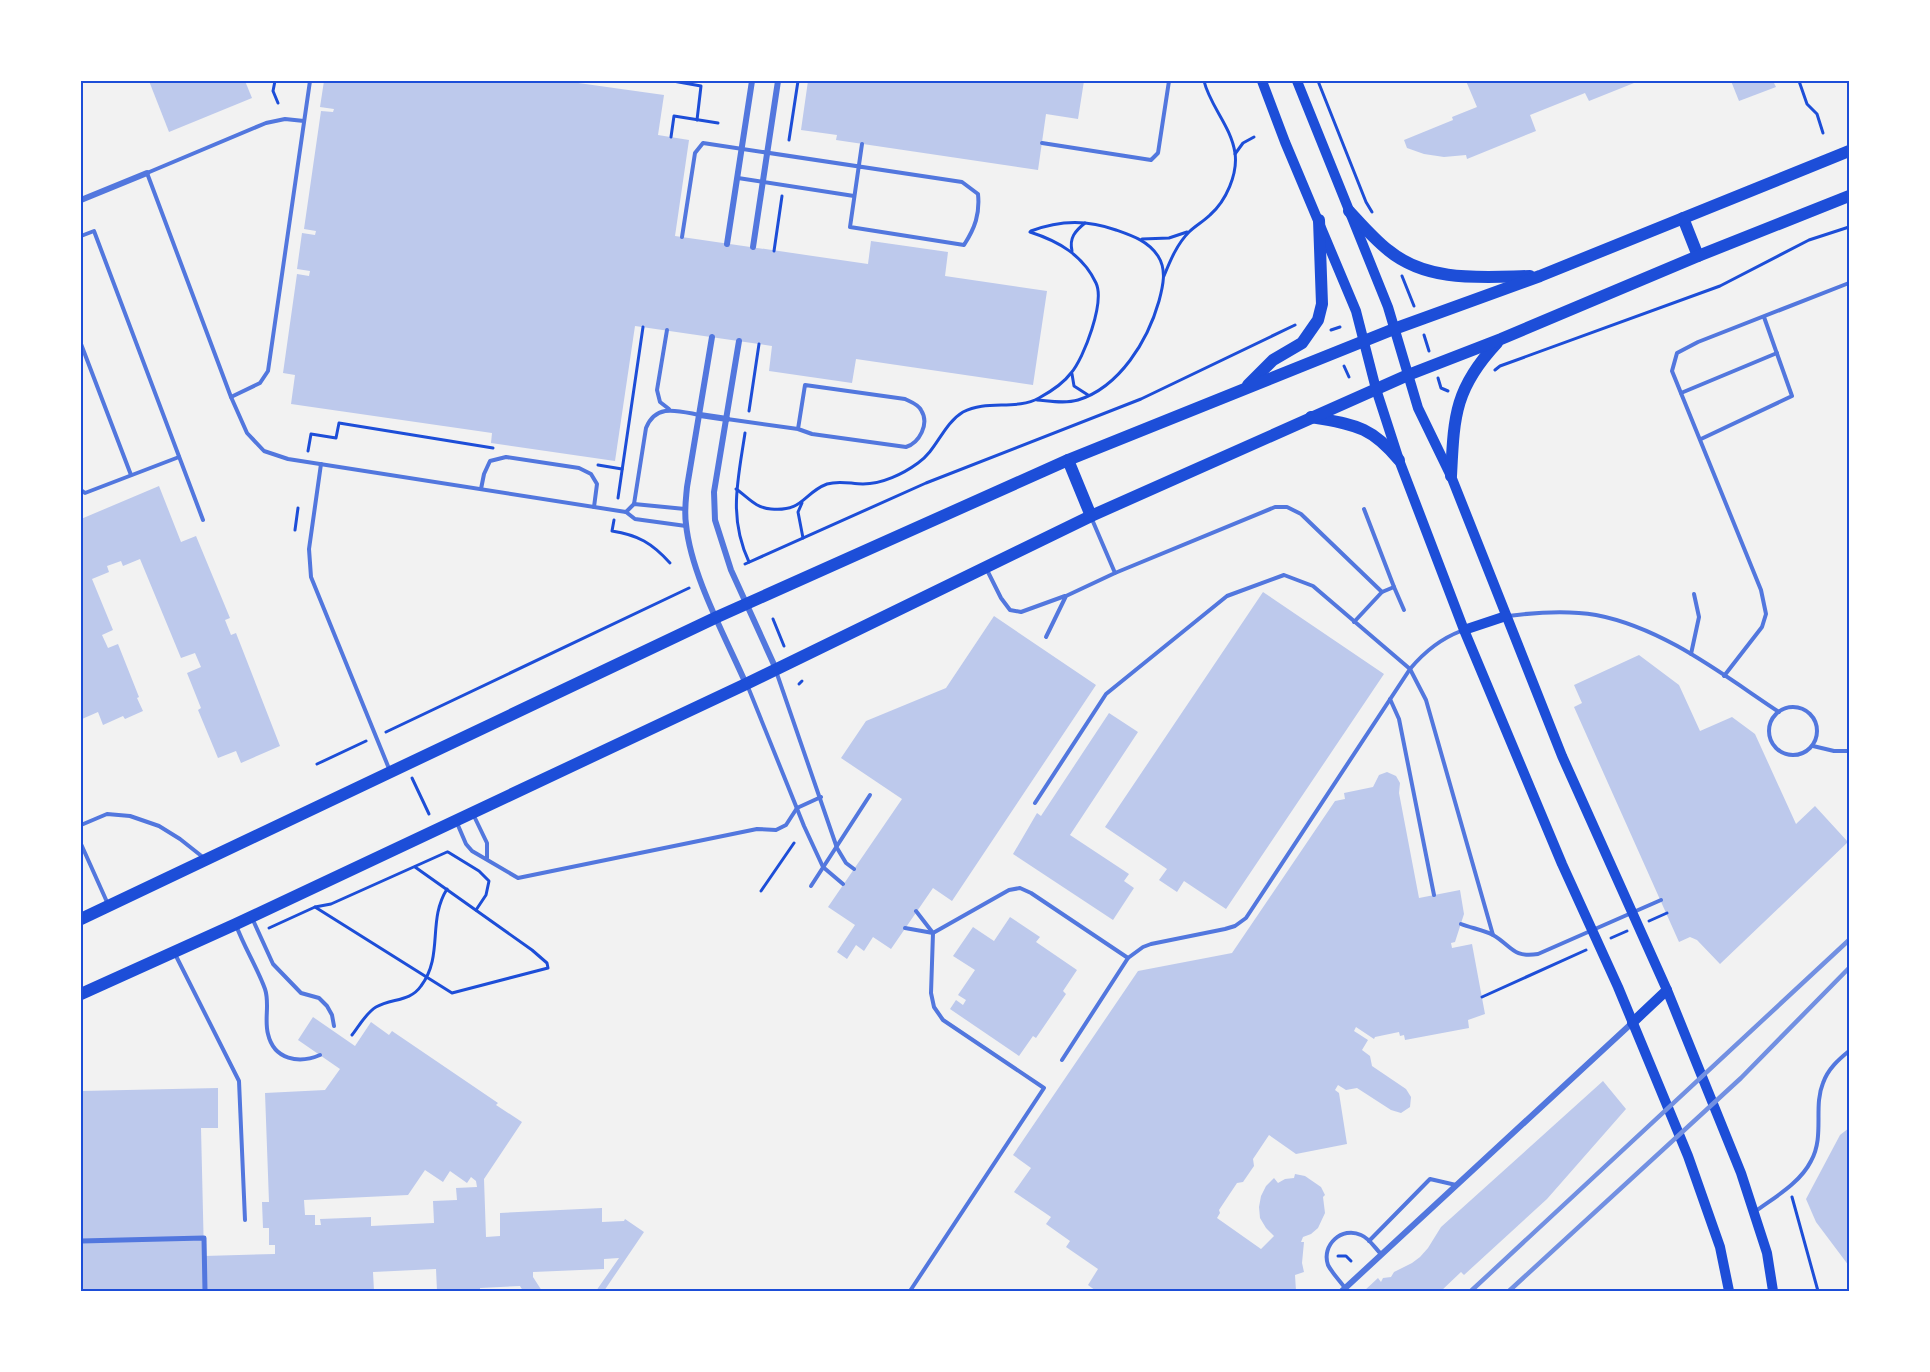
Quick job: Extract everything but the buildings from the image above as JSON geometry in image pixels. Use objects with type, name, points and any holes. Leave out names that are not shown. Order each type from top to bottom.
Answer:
[{"type":"main road","points":[[1262,81],[1356,311],[1376,389],[1399,460],[1464,630],[1562,864],[1618,987],[1688,1156],[1720,1247],[1729,1291]]},
{"type":"main road","points":[[1297,81],[1388,307],[1418,408],[1451,476],[1562,756],[1667,990],[1755,1211],[1767,1253],[1773,1291]]},
{"type":"main road","points":[[81,919],[717,617],[1068,460],[1419,319],[1540,276],[1849,151]]},
{"type":"main road","points":[[81,994],[175,953],[746,684],[1091,516],[1408,375],[1849,196]]},
{"type":"main road","points":[[1349,211],[1388,251],[1423,269],[1450,276],[1540,276]]},
{"type":"main road","points":[[1683,218],[1698,256]]},
{"type":"main road","points":[[1244,389],[1273,360],[1302,343],[1318,320],[1322,304],[1319,220]]},
{"type":"main road","points":[[1451,476],[1454,424],[1460,397],[1482,360],[1501,339]]},
{"type":"main road","points":[[1311,417],[1353,425],[1369,432],[1384,442],[1399,460]]},
{"type":"main road","points":[[1068,460],[1091,516]]},
{"type":"main road","points":[[1464,630],[1506,616]]},
{"type":"main road","points":[[1632,1023],[1667,990]]},
{"type":"street","points":[[727,244],[752,81]]},
{"type":"street","points":[[753,248],[778,81]]},
{"type":"street","points":[[81,200],[147,173]]},
{"type":"street","points":[[712,337],[685,509],[686,526],[699,575],[746,684]]},
{"type":"street","points":[[739,341],[714,492],[715,520],[731,570],[776,669]]},
{"type":"street","points":[[700,415],[727,419]]},
{"type":"street","points":[[1344,1289],[1632,1023]]},
{"type":"street","points":[[81,1241],[204,1238],[205,1291]]},
{"type":"lane","points":[[231,397],[260,383],[268,371],[310,81]]},
{"type":"lane","points":[[1042,143],[1151,160],[1158,153],[1169,81]]},
{"type":"lane","points":[[304,121],[285,119],[266,123],[147,173],[246,433],[264,451],[288,459],[626,512],[635,519],[686,526]]},
{"type":"lane","points":[[682,237],[698,148],[703,143],[768,152],[859,166],[962,182],[978,194],[979,206],[976,224],[964,245],[850,227],[854,196],[859,166],[862,144]]},
{"type":"lane","points":[[737,178],[854,196]]},
{"type":"lane","points":[[81,236],[94,231],[203,520]]},
{"type":"lane","points":[[1724,676],[1756,635],[1766,614],[1761,590],[1672,371],[1677,353],[1698,342],[1849,283]]},
{"type":"lane","points":[[1701,439],[1792,396],[1764,316]]},
{"type":"lane","points":[[667,330],[657,390],[660,402],[669,410]]},
{"type":"lane","points":[[81,344],[131,475]]},
{"type":"lane","points":[[1681,393],[1778,353]]},
{"type":"lane","points":[[727,419],[906,447],[914,445],[919,439],[924,416],[917,405],[905,399],[805,385],[798,429]]},
{"type":"lane","points":[[626,512],[634,504],[646,428],[654,414],[669,410],[700,415]]},
{"type":"lane","points":[[81,490],[85,493],[179,457]]},
{"type":"lane","points":[[481,489],[489,461],[506,457],[579,468],[591,474],[597,484],[594,507]]},
{"type":"lane","points":[[321,464],[309,549],[311,577],[390,772]]},
{"type":"lane","points":[[634,504],[685,509]]},
{"type":"lane","points":[[986,567],[1001,598],[1010,610],[1021,612],[1066,596],[1115,573],[1275,507],[1287,507],[1301,514],[1382,592]]},
{"type":"lane","points":[[1365,509],[1404,610]]},
{"type":"lane","points":[[1091,516],[1115,573]]},
{"type":"lane","points":[[1035,803],[1106,694],[1227,596],[1284,574],[1313,586],[1410,669],[1426,699],[1493,935]]},
{"type":"lane","points":[[1354,622],[1382,592],[1394,587]]},
{"type":"lane","points":[[1691,654],[1699,617],[1694,594]]},
{"type":"lane","points":[[1046,637],[1066,596]]},
{"type":"lane","points":[[1506,616],[1542,611],[1598,615],[1634,626],[1691,654],[1779,712]]},
{"type":"lane","points":[[1062,1059],[1128,958],[1151,944],[1225,929],[1235,926],[1246,918],[1410,669],[1425,651],[1447,636],[1464,630]]},
{"type":"lane","points":[[776,669],[837,848],[846,863],[854,869]]},
{"type":"lane","points":[[746,684],[823,867],[843,884]]},
{"type":"lane","points":[[1390,698],[1399,719],[1434,895]]},
{"type":"lane","points":[[1791,707],[1799,708],[1807,711],[1813,717],[1817,726],[1817,736],[1813,746],[1795,755],[1785,754],[1776,748],[1769,730],[1772,720],[1779,712],[1791,707]]},
{"type":"lane","points":[[1813,746],[1834,751],[1849,751]]},
{"type":"lane","points":[[811,886],[870,795]]},
{"type":"lane","points":[[456,819],[466,844],[472,851],[518,878],[757,829],[776,830],[786,825],[797,808],[821,797]]},
{"type":"lane","points":[[472,812],[487,843],[487,858]]},
{"type":"lane","points":[[81,825],[107,814],[130,816],[159,826],[207,860]]},
{"type":"lane","points":[[81,844],[109,906]]},
{"type":"lane","points":[[905,928],[933,933],[1009,890],[1020,888],[1128,958]]},
{"type":"lane","points":[[1461,924],[1493,935],[1512,952],[1525,956],[1538,954],[1661,900]]},
{"type":"lane","points":[[910,1291],[1044,1088],[943,1020],[934,1007],[931,993],[933,933],[916,911]]},
{"type":"lane","points":[[251,917],[273,964],[301,993],[319,998],[327,1006],[334,1026]]},
{"type":"lane","points":[[236,924],[265,988],[268,1004],[267,1033],[272,1044],[278,1052],[288,1058],[309,1059],[320,1055]]},
{"type":"lane","points":[[175,953],[239,1081],[245,1220]]},
{"type":"lane","points":[[1755,1211],[1789,1186],[1811,1162],[1816,1148],[1822,1084],[1831,1067],[1849,1051]]},
{"type":"lane","points":[[1369,1241],[1430,1179],[1456,1185]]},
{"type":"lane","points":[[1344,1289],[1327,1262],[1328,1248],[1332,1241],[1344,1233],[1359,1233],[1381,1254]]},
{"type":"path","points":[[275,81],[273,91],[278,103]]},
{"type":"path","points":[[673,81],[701,86],[697,120]]},
{"type":"path","points":[[789,140],[798,81]]},
{"type":"path","points":[[1088,395],[1074,386],[1072,376],[1089,339],[1098,302],[1098,291],[1091,275],[1072,251],[1047,237],[1030,232],[1069,222],[1112,228],[1142,239],[1168,238],[1189,231],[1212,214],[1225,196],[1233,174],[1235,154],[1231,137],[1204,81]]},
{"type":"path","points":[[1318,81],[1366,202],[1378,221]]},
{"type":"path","points":[[1799,81],[1806,104],[1817,114],[1823,133]]},
{"type":"path","points":[[671,137],[674,116],[718,123]]},
{"type":"path","points":[[1235,154],[1243,143],[1254,137]]},
{"type":"path","points":[[774,251],[783,197],[780,194]]},
{"type":"path","points":[[1072,251],[1073,234],[1085,223]]},
{"type":"path","points":[[1493,372],[1500,366],[1720,286],[1809,240],[1849,226]]},
{"type":"path","points":[[1037,400],[1069,402],[1078,400],[1105,386],[1118,374],[1137,351],[1149,330],[1156,313],[1164,276],[1171,259],[1189,231]]},
{"type":"path","points":[[1142,239],[1159,257],[1164,276]]},
{"type":"path","points":[[1401,273],[1442,387]]},
{"type":"path","points":[[1405,301],[1412,299]]},
{"type":"path","points":[[745,433],[735,503],[737,527],[747,563],[926,483],[1141,399],[1292,328],[1299,322]]},
{"type":"path","points":[[618,498],[643,327]]},
{"type":"path","points":[[1334,339],[1331,330],[1340,327]]},
{"type":"path","points":[[749,408],[759,344]]},
{"type":"path","points":[[1344,366],[1349,377]]},
{"type":"path","points":[[308,453],[311,434],[336,438],[339,423],[501,449]]},
{"type":"path","points":[[593,464],[622,469]]},
{"type":"path","points":[[802,503],[798,512],[803,538]]},
{"type":"path","points":[[295,530],[298,508]]},
{"type":"path","points":[[614,520],[612,531],[639,536],[662,553],[670,563]]},
{"type":"path","points":[[386,732],[689,588]]},
{"type":"path","points":[[773,619],[784,646]]},
{"type":"path","points":[[317,764],[366,741]]},
{"type":"path","points":[[411,778],[429,814]]},
{"type":"path","points":[[761,891],[794,843]]},
{"type":"path","points":[[268,928],[315,907],[331,904],[447,851],[479,871],[489,881],[486,895],[477,910]]},
{"type":"path","points":[[315,907],[452,993],[548,968],[547,963],[532,950],[415,867]]},
{"type":"path","points":[[352,1035],[376,1007],[410,997],[421,987],[435,951],[436,912],[447,889]]},
{"type":"path","points":[[1645,923],[1667,913]]},
{"type":"path","points":[[1602,942],[1634,928]]},
{"type":"path","points":[[1482,997],[1591,947]]},
{"type":"path","points":[[1789,1186],[1818,1291]]},
{"type":"path","points":[[1338,1256],[1346,1256],[1351,1261]]},
{"type":"railway","points":[[1471,1291],[1849,940]]},
{"type":"railway","points":[[1509,1291],[1741,1078],[1849,968]]}]
